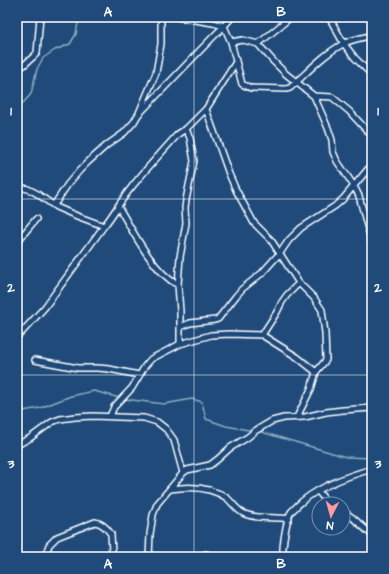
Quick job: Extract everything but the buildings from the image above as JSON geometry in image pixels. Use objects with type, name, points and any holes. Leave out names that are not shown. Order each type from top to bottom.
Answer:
[{"type":"street","points":[[17,69],[24,65],[37,53],[40,17]]},
{"type":"street","points":[[138,115],[156,74],[161,44],[161,17]]},
{"type":"street","points":[[177,17],[224,26]]},
{"type":"street","points":[[54,205],[68,184],[80,170],[107,145],[124,133],[138,115],[232,17]]},
{"type":"street","points":[[258,44],[291,17]]},
{"type":"street","points":[[328,17],[344,44],[355,58],[372,75]]},
{"type":"street","points":[[224,26],[231,42],[242,84],[251,88],[290,88],[328,54],[344,44],[372,36]]},
{"type":"street","points":[[231,42],[243,40],[258,44],[286,74],[314,96],[328,128],[332,140],[333,152],[337,161],[359,196],[372,244]]},
{"type":"street","points":[[17,337],[45,307],[112,216],[122,199],[142,174],[178,134],[186,129],[206,109],[236,62]]},
{"type":"street","points":[[314,96],[332,97],[349,111],[372,136]]},
{"type":"street","points":[[206,109],[229,174],[254,223],[271,240],[299,283],[314,298],[322,310],[326,360],[316,372],[311,389],[297,417]]},
{"type":"street","points":[[180,344],[178,285],[180,257],[186,223],[186,200],[194,161],[190,138],[186,129]]},
{"type":"street","points":[[180,327],[190,323],[218,319],[239,292],[262,273],[289,240],[301,228],[335,206],[343,199],[372,165]]},
{"type":"street","points":[[17,186],[28,189],[54,205],[77,216],[104,226]]},
{"type":"street","points":[[118,206],[133,233],[146,252],[170,281],[178,285]]},
{"type":"street","points":[[17,242],[36,219]]},
{"type":"street","points":[[262,335],[282,302],[299,283]]},
{"type":"street","points":[[110,416],[114,407],[132,388],[139,375],[151,359],[180,344],[211,335],[262,335],[297,357],[316,372]]},
{"type":"street","points":[[34,360],[78,368],[109,369],[139,375]]},
{"type":"street","points":[[149,557],[150,534],[153,515],[157,504],[183,472],[210,465],[230,448],[272,421],[284,418],[305,417],[326,412],[372,408]]},
{"type":"street","points":[[17,445],[30,438],[52,422],[60,419],[110,416],[144,418],[157,422],[166,429],[174,440],[183,472]]},
{"type":"street","points":[[283,557],[283,543],[291,512],[298,505],[307,497],[318,491],[356,474],[372,469]]},
{"type":"street","points":[[170,489],[180,487],[204,488],[217,492],[244,514],[261,518],[289,519]]},
{"type":"street","points":[[318,491],[322,496]]},
{"type":"street","points":[[351,517],[372,535]]},
{"type":"street","points":[[44,557],[49,545],[57,538],[95,522],[103,525],[111,534],[112,552],[114,557]]},
{"type":"street","points":[[197,557],[206,554],[217,557]]},
{"type":"waterway","points":[[17,110],[31,94],[37,69],[43,58],[55,50],[70,44],[76,34],[79,17]]},
{"type":"waterway","points":[[17,412],[40,408],[71,396],[94,391],[120,398]]},
{"type":"waterway","points":[[124,399],[164,404],[192,399],[202,402],[206,419],[226,426],[254,431]]},
{"type":"waterway","points":[[258,431],[346,457],[372,458]]}]
